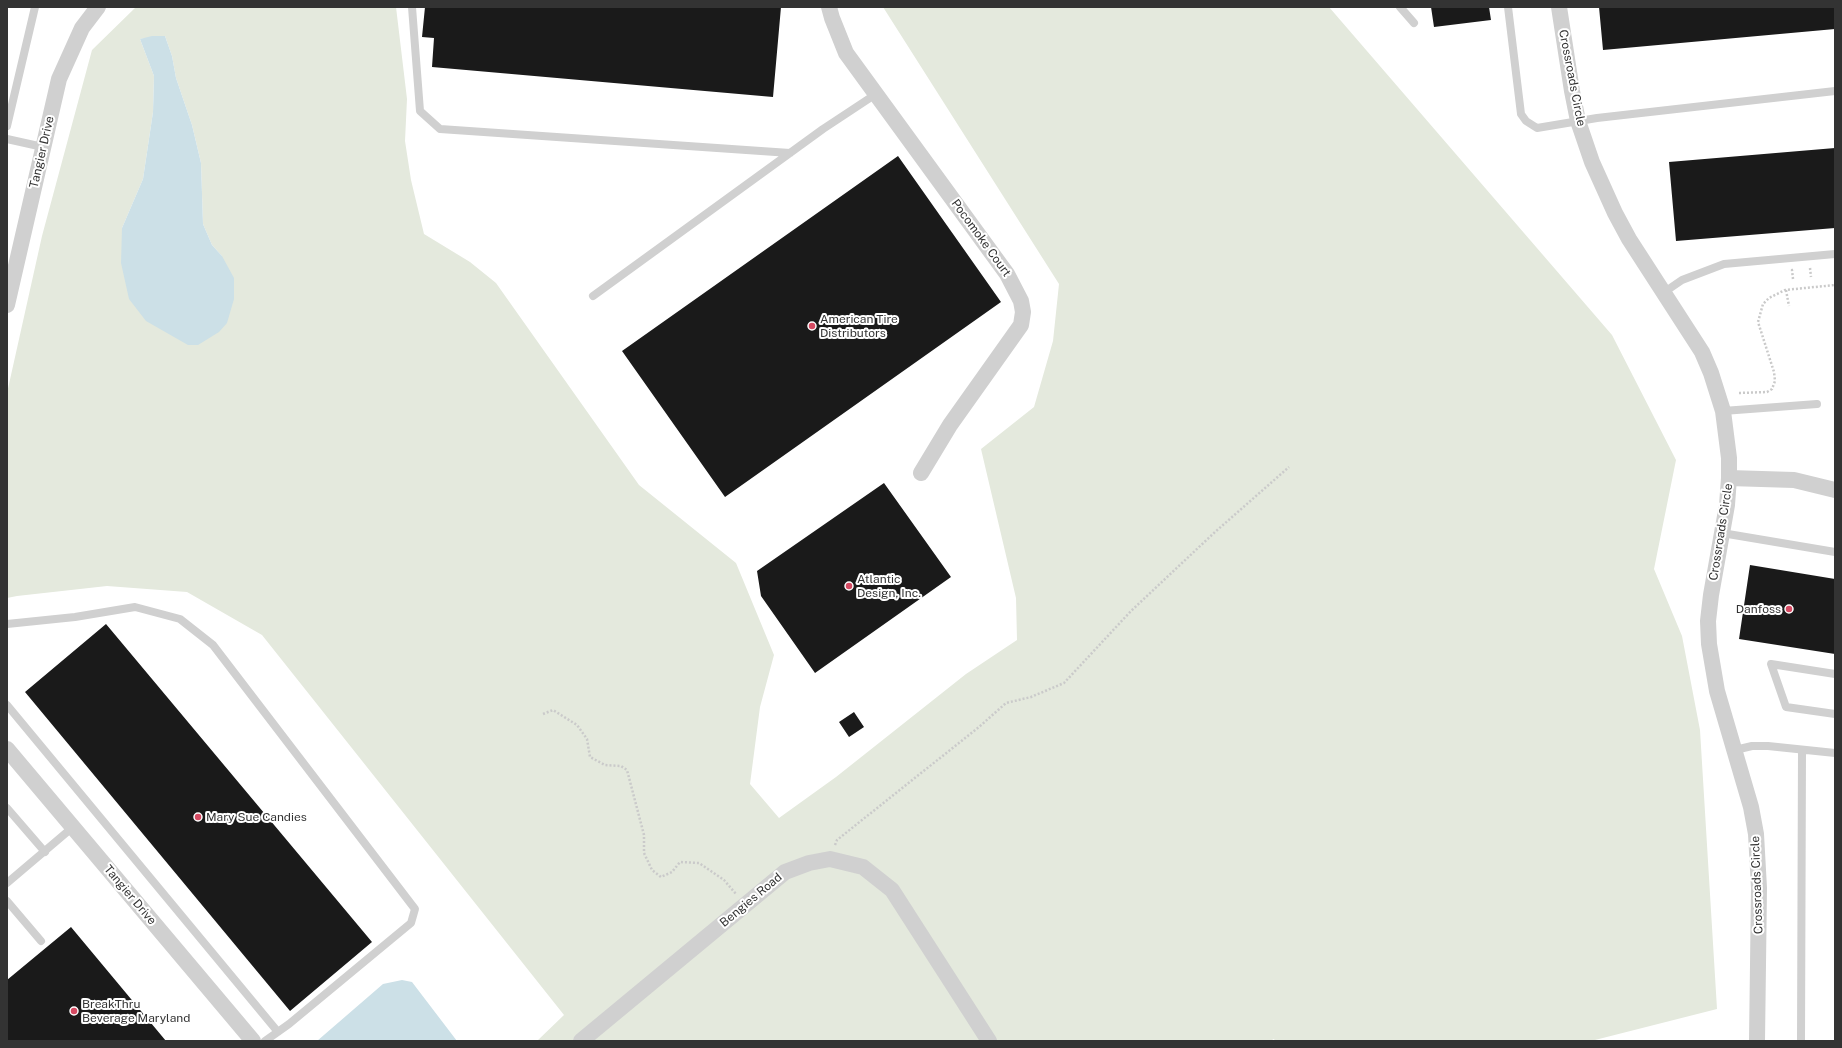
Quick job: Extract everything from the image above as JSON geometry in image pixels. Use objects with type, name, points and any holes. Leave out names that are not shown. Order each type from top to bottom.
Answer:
[{"type":"street","name":"Tangier Drive","points":[[7,305],[59,79],[82,28],[98,7]]},
{"type":"street","name":"Pocomoke Court","points":[[829,7],[846,53],[1007,274],[1021,301],[1023,312],[1021,325],[950,425],[921,473]]},
{"type":"street","name":"Crossroads Circle","points":[[1559,7],[1566,62],[1578,121],[1592,162],[1612,207],[1636,251],[1702,352],[1714,379],[1723,411],[1730,458],[1729,478],[1722,533],[1711,595],[1708,621],[1709,644],[1717,691],[1751,807],[1756,834],[1759,888],[1757,1041]]},
{"type":"street","points":[[1729,478],[1794,480],[1820,485],[1835,490]]},
{"type":"street","name":"Tangier Drive","points":[[7,749],[253,1041]]},
{"type":"street","name":"Bengies Road","points":[[581,1041],[785,872],[809,863],[830,859],[863,868],[892,890],[989,1041]]},
{"type":"lane","points":[[7,126],[35,7]]},
{"type":"lane","points":[[412,7],[420,111],[440,129],[790,153]]},
{"type":"lane","points":[[1400,7],[1414,23]]},
{"type":"lane","points":[[1508,7],[1521,114],[1526,121],[1537,128],[1578,121],[1835,91]]},
{"type":"lane","points":[[592,296],[790,153],[876,94]]},
{"type":"lane","points":[[7,139],[44,146]]},
{"type":"lane","points":[[1663,293],[1682,280],[1724,264],[1835,254]]},
{"type":"lane","points":[[1723,411],[1817,404]]},
{"type":"lane","points":[[1722,533],[1835,552]]},
{"type":"lane","points":[[7,624],[75,617],[135,607],[180,619],[213,645],[415,909],[411,923],[265,1041]]},
{"type":"lane","points":[[1835,674],[1771,664],[1786,707],[1835,714]]},
{"type":"lane","points":[[7,705],[278,1032]]},
{"type":"lane","points":[[1735,750],[1752,746],[1768,746],[1835,753]]},
{"type":"lane","points":[[1801,1041],[1802,750]]},
{"type":"lane","points":[[9,813],[44,852]]},
{"type":"lane","points":[[7,883],[72,827]]},
{"type":"lane","points":[[7,901],[41,941]]},
{"type":"path","points":[[1804,268],[1810,268],[1811,277]]},
{"type":"path","points":[[1793,279],[1792,270],[1798,269]]},
{"type":"path","points":[[1739,393],[1767,392],[1772,390],[1775,381],[1774,372],[1758,322],[1763,304],[1769,298],[1786,290],[1835,285]]},
{"type":"path","points":[[1786,290],[1789,306]]},
{"type":"path","points":[[830,859],[837,840],[912,778],[973,732],[1006,703],[1031,697],[1064,683],[1131,611],[1215,532],[1289,467]]},
{"type":"path","points":[[543,714],[553,710],[577,724],[587,739],[590,757],[605,765],[621,766],[627,770],[644,835],[644,853],[652,870],[661,877],[672,872],[680,862],[699,862],[724,880],[744,906]]},
{"type":"shaded area","points":[[136,7],[396,7],[407,99],[405,141],[411,180],[424,234],[470,262],[496,283],[639,485],[736,563],[774,655],[760,707],[750,784],[779,818],[836,777],[966,674],[1017,640],[1016,598],[981,449],[1034,407],[1053,341],[1059,284],[883,7],[1329,7],[1612,335],[1676,460],[1654,569],[1682,636],[1700,730],[1717,1009],[1591,1041],[1277,1041],[1273,1039],[1272,1041],[537,1041],[564,1015],[262,635],[187,592],[107,586],[7,598],[7,393],[42,236],[92,50]],"holes":[[[165,36],[172,56],[176,78],[192,125],[201,163],[203,224],[212,245],[222,256],[122,228],[143,179],[153,112],[154,76],[140,39]]]},
{"type":"shaded area","points":[[152,36],[165,36],[172,56],[176,78],[192,125],[201,163],[203,224],[212,245],[222,256],[234,278],[234,299],[227,323],[219,332],[198,345],[188,345],[146,321],[129,299],[121,263],[122,228],[143,179],[153,112],[154,76],[140,39]]},
{"type":"shaded area","points":[[402,980],[412,982],[457,1041],[317,1041],[383,984]]},
{"type":"building","points":[[425,7],[781,7],[773,97],[432,67],[434,38],[422,37]]},
{"type":"building","points":[[1431,7],[1489,7],[1491,20],[1434,27]]},
{"type":"building","points":[[1599,7],[1835,7],[1835,29],[1603,50]]},
{"type":"building","points":[[1835,148],[1835,228],[1676,241],[1669,162]]},
{"type":"building","name":"American Tire Distributors","points":[[898,156],[1001,302],[725,497],[622,351]]},
{"type":"building","name":"Atlantic Design, Inc.","points":[[884,483],[951,577],[815,673],[761,596],[757,571]]},
{"type":"building","name":"Danfoss","points":[[1750,565],[1835,579],[1835,654],[1739,639]]},
{"type":"building","name":"Mary Sue Candies","points":[[106,624],[372,942],[290,1011],[25,692]]},
{"type":"building","points":[[854,712],[864,727],[849,737],[839,722]]},
{"type":"building","name":"BreakThru Beverage Maryland","points":[[71,927],[166,1041],[7,1041],[7,980]]},
{"type":"place","name":"American Tire Distributors","points":[[812,326]]},
{"type":"place","name":"Atlantic Design, Inc.","points":[[849,586]]},
{"type":"place","name":"Danfoss","points":[[1789,609]]},
{"type":"place","name":"Mary Sue Candies","points":[[198,817]]},
{"type":"place","name":"BreakThru Beverage Maryland","points":[[74,1011]]}]
